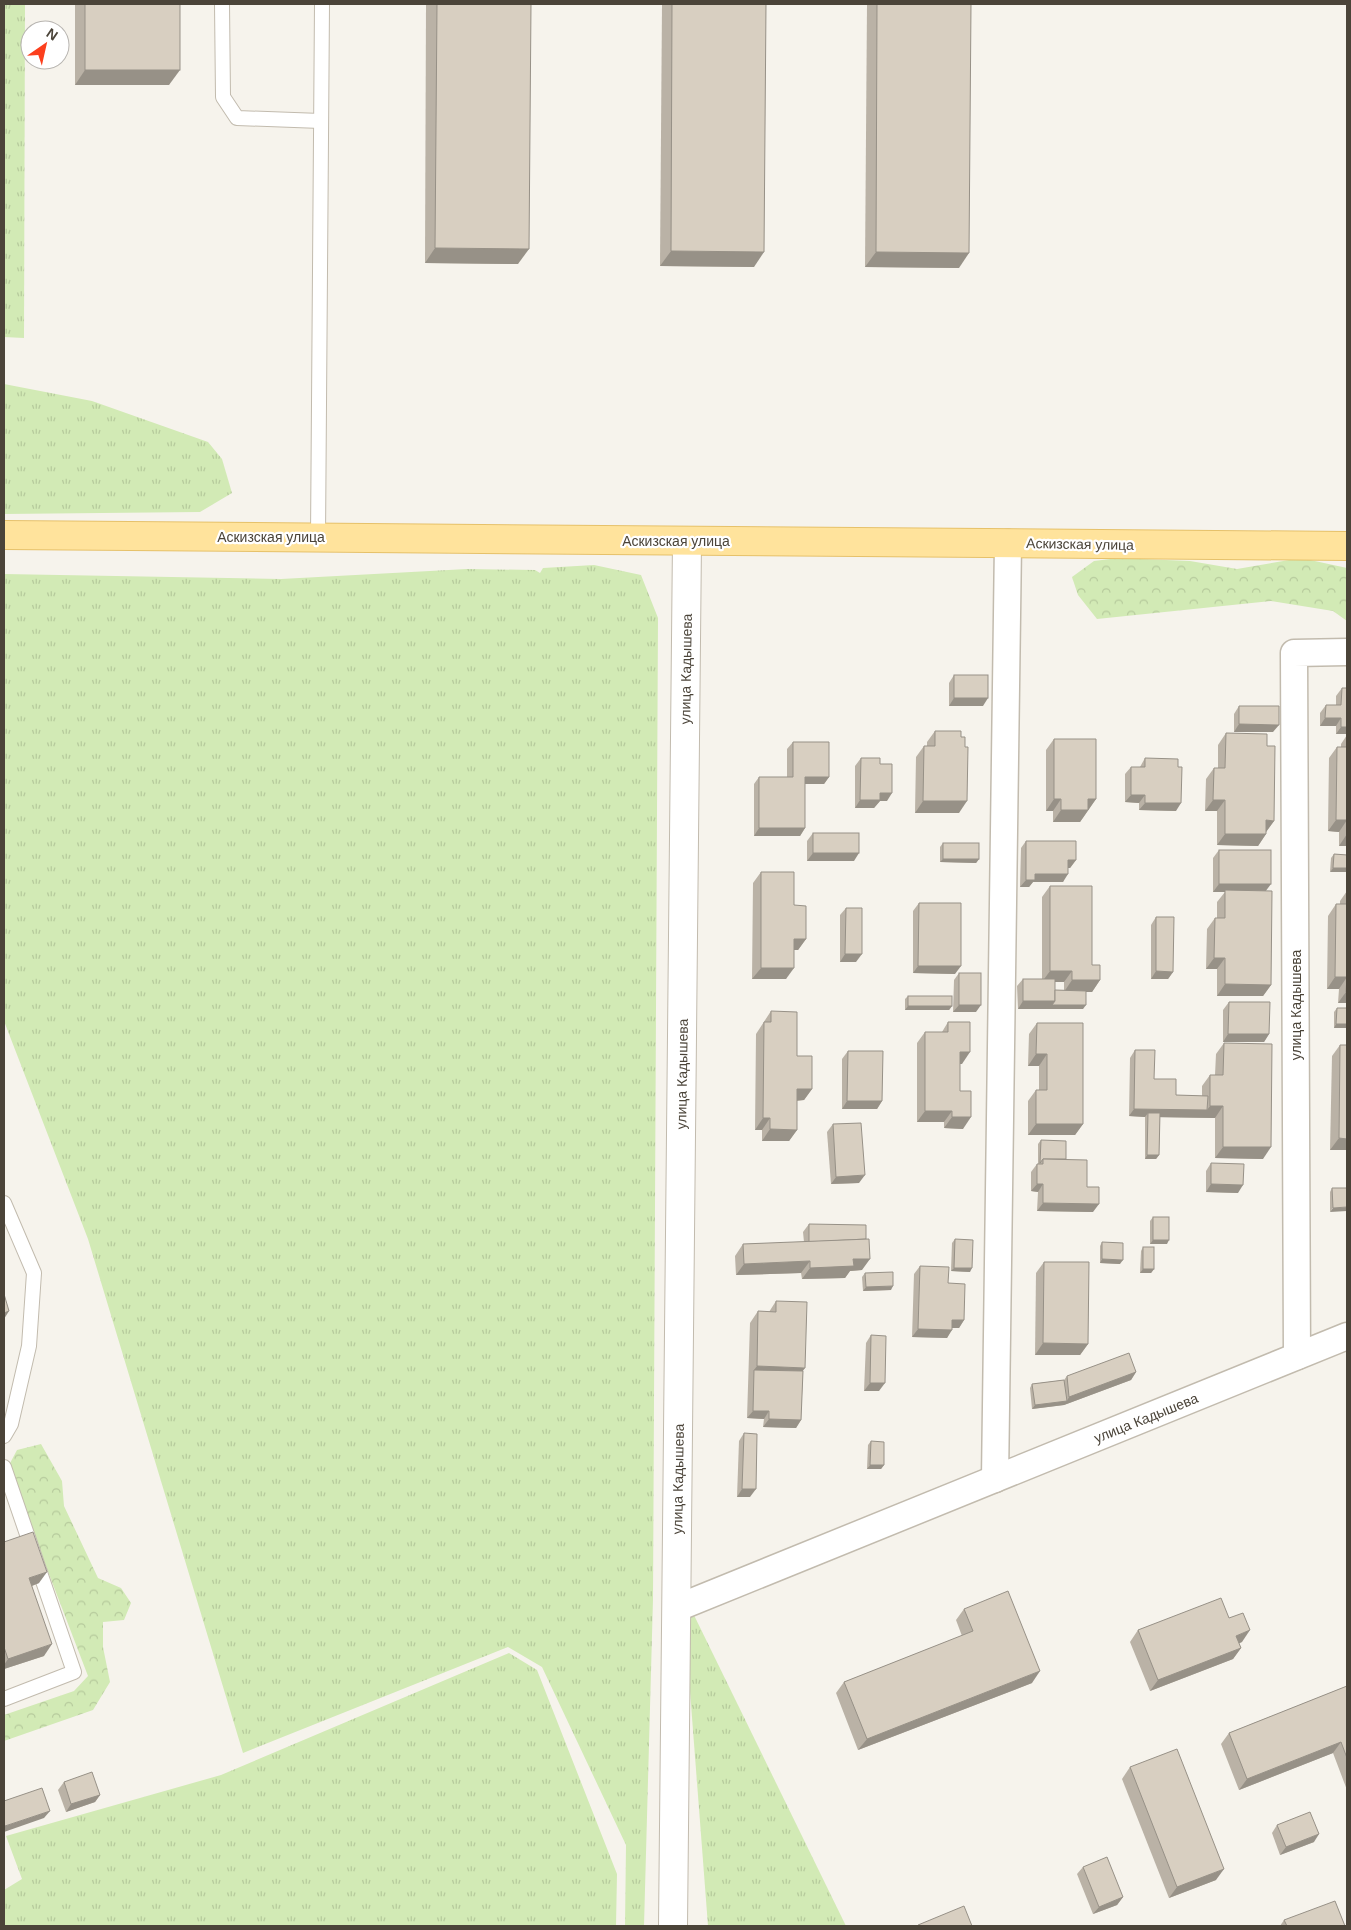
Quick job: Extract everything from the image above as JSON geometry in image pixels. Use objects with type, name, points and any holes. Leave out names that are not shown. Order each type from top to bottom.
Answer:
[{"type":"main road","name":"Аскизская улица","points":[[4,535],[1347,546]]},
{"type":"street","name":"улица Кадышева","points":[[674,1923],[687,541]]},
{"type":"street","points":[[995,1479],[1008,543]]},
{"type":"street","name":"улица Кадышева","points":[[1297,1356],[1294,653],[1347,652]]},
{"type":"street","name":"улица Кадышева","points":[[677,1608],[1347,1336]]},
{"type":"lane","points":[[222,4],[222,97],[237,118],[321,121]]},
{"type":"lane","points":[[318,538],[322,4]]},
{"type":"lane","points":[[4,1203],[34,1273],[29,1346],[11,1424],[4,1436]]},
{"type":"lane","points":[[4,1467],[74,1672],[4,1699]]},
{"type":"green space","points":[[4,4],[25,4],[25,20],[20,20],[20,70],[25,70],[24,338],[4,337]]},
{"type":"green space","points":[[4,384],[92,401],[208,442],[222,459],[232,493],[200,512],[4,514]]},
{"type":"green space","points":[[1118,558],[1190,561],[1237,569],[1301,558],[1347,568],[1347,621],[1333,611],[1271,601],[1097,619],[1078,595],[1072,577],[1094,561]]},
{"type":"green space","points":[[594,565],[641,575],[658,618],[653,1599],[644,1926],[625,1926],[626,1845],[542,1667],[508,1647],[243,1753],[88,1239],[4,1021],[4,574],[281,579],[467,569],[535,570],[540,573],[543,568]]},
{"type":"green space","points":[[41,1444],[62,1481],[64,1506],[98,1578],[121,1588],[131,1603],[124,1620],[103,1622],[103,1647],[110,1682],[93,1710],[4,1741],[4,1715],[74,1691],[88,1676],[8,1467],[17,1450]]},
{"type":"green space","points":[[690,1607],[846,1926],[708,1926],[685,1626]]},
{"type":"green space","points":[[509,1653],[537,1670],[617,1874],[616,1926],[4,1926],[4,1890],[22,1879],[6,1836],[221,1775]]},
{"type":"building","points":[[85,4],[180,4],[180,70],[85,70]]},
{"type":"building","points":[[437,4],[531,4],[529,249],[435,248]]},
{"type":"building","points":[[672,4],[766,4],[764,252],[671,251]]},
{"type":"building","points":[[877,4],[971,4],[969,253],[876,252]]},
{"type":"building","points":[[954,675],[988,675],[988,698],[954,698]]},
{"type":"building","points":[[1342,688],[1347,688],[1347,727],[1341,727],[1341,718],[1325,718],[1326,705],[1341,705]]},
{"type":"building","points":[[1239,706],[1279,706],[1279,725],[1239,724]]},
{"type":"building","points":[[935,731],[961,731],[961,737],[965,737],[965,747],[968,747],[967,801],[923,801],[924,746],[935,746]]},
{"type":"building","points":[[1226,733],[1267,734],[1267,746],[1275,746],[1274,821],[1266,820],[1266,834],[1225,834],[1225,800],[1213,800],[1214,768],[1225,768]]},
{"type":"building","points":[[1054,739],[1096,739],[1096,799],[1088,799],[1088,810],[1061,810],[1061,799],[1054,799]]},
{"type":"building","points":[[793,742],[829,742],[829,777],[805,777],[805,828],[759,828],[759,777],[793,777]]},
{"type":"building","points":[[1337,747],[1347,747],[1347,820],[1336,820]]},
{"type":"building","points":[[861,758],[880,758],[880,764],[892,764],[892,793],[880,793],[880,800],[860,800]]},
{"type":"building","points":[[1145,758],[1178,759],[1178,767],[1182,767],[1181,803],[1145,803],[1145,795],[1131,795],[1131,767],[1145,767]]},
{"type":"building","points":[[813,833],[859,833],[859,853],[813,853]]},
{"type":"building","points":[[1026,841],[1076,841],[1076,860],[1068,860],[1068,874],[1035,874],[1035,880],[1026,880]]},
{"type":"building","points":[[943,843],[979,843],[979,859],[943,859]]},
{"type":"building","points":[[1219,850],[1271,850],[1271,884],[1219,884]]},
{"type":"building","points":[[1334,854],[1347,855],[1347,868],[1333,868]]},
{"type":"building","points":[[761,872],[794,872],[794,905],[806,906],[806,939],[794,939],[794,968],[761,968]]},
{"type":"building","points":[[1050,886],[1092,886],[1092,965],[1100,965],[1100,980],[1072,980],[1072,971],[1050,971]]},
{"type":"building","points":[[1225,890],[1272,891],[1271,985],[1225,984],[1225,958],[1214,958],[1215,918],[1225,918]]},
{"type":"building","points":[[919,903],[961,903],[961,966],[918,966]]},
{"type":"building","points":[[1336,904],[1347,904],[1347,977],[1335,977]]},
{"type":"building","points":[[846,908],[862,908],[862,954],[845,954]]},
{"type":"building","points":[[1156,917],[1174,917],[1173,972],[1156,971]]},
{"type":"building","points":[[959,973],[981,973],[981,1005],[959,1005]]},
{"type":"building","points":[[1023,979],[1055,979],[1055,1001],[1023,1001]]},
{"type":"building","points":[[1055,990],[1086,991],[1086,1005],[1052,1005],[1055,1001]]},
{"type":"building","points":[[908,996],[952,996],[952,1006],[908,1006]]},
{"type":"building","points":[[1229,1002],[1270,1002],[1269,1034],[1228,1034]]},
{"type":"building","points":[[1337,1008],[1347,1008],[1347,1024],[1336,1024]]},
{"type":"building","points":[[771,1011],[797,1012],[797,1056],[812,1056],[812,1089],[797,1089],[797,1130],[770,1129],[770,1118],[763,1118],[764,1022],[771,1022]]},
{"type":"building","points":[[948,1022],[970,1022],[970,1052],[960,1052],[960,1091],[971,1091],[971,1117],[952,1117],[952,1111],[925,1111],[925,1032],[948,1032]]},
{"type":"building","points":[[1037,1023],[1083,1023],[1083,1124],[1036,1124],[1036,1090],[1047,1090],[1047,1054],[1036,1054]]},
{"type":"building","points":[[1224,1043],[1272,1044],[1271,1147],[1223,1147],[1223,1106],[1210,1106],[1210,1075],[1223,1075]]},
{"type":"building","points":[[1340,1045],[1347,1045],[1347,1139],[1339,1138]]},
{"type":"building","points":[[1135,1050],[1155,1050],[1154,1079],[1176,1079],[1176,1095],[1208,1096],[1207,1110],[1134,1109]]},
{"type":"building","points":[[848,1051],[883,1051],[882,1101],[847,1101]]},
{"type":"building","points":[[1148,1113],[1160,1113],[1159,1155],[1147,1155]]},
{"type":"building","points":[[861,1123],[865,1175],[836,1177],[833,1124]]},
{"type":"building","points":[[1041,1140],[1066,1141],[1066,1159],[1043,1159],[1040,1163]]},
{"type":"building","points":[[1043,1159],[1087,1160],[1087,1187],[1099,1187],[1099,1204],[1043,1203],[1043,1184],[1037,1184],[1037,1164],[1043,1164]]},
{"type":"building","points":[[1211,1163],[1244,1164],[1243,1185],[1211,1184]]},
{"type":"building","points":[[1332,1188],[1347,1188],[1347,1207],[1333,1208]]},
{"type":"building","points":[[1153,1217],[1169,1217],[1169,1240],[1153,1240]]},
{"type":"building","points":[[809,1224],[866,1225],[866,1239],[809,1242]]},
{"type":"building","points":[[869,1239],[870,1259],[853,1259],[854,1266],[810,1268],[810,1261],[744,1264],[743,1244]]},
{"type":"building","points":[[955,1239],[973,1240],[972,1268],[954,1268]]},
{"type":"building","points":[[1102,1242],[1123,1243],[1123,1260],[1102,1259]]},
{"type":"building","points":[[1143,1247],[1154,1247],[1154,1269],[1143,1269]]},
{"type":"building","points":[[1044,1262],[1089,1262],[1088,1344],[1043,1343]]},
{"type":"building","points":[[920,1266],[949,1267],[948,1283],[965,1284],[964,1320],[952,1320],[952,1330],[918,1329]]},
{"type":"building","points":[[893,1272],[893,1286],[866,1287],[865,1273]]},
{"type":"building","points":[[4,1294],[9,1311],[4,1313]]},
{"type":"building","points":[[776,1301],[807,1302],[805,1368],[757,1366],[758,1311],[776,1312]]},
{"type":"building","points":[[871,1335],[886,1336],[885,1383],[870,1383]]},
{"type":"building","points":[[1129,1353],[1136,1372],[1069,1397],[1067,1376]]},
{"type":"building","points":[[754,1370],[803,1371],[801,1420],[769,1419],[769,1411],[753,1411]]},
{"type":"building","points":[[1064,1380],[1067,1401],[1035,1405],[1032,1384]]},
{"type":"building","points":[[744,1433],[757,1434],[756,1489],[742,1489]]},
{"type":"building","points":[[871,1441],[884,1442],[884,1465],[870,1465]]},
{"type":"building","points":[[33,1532],[47,1572],[29,1578],[52,1644],[8,1659],[4,1647],[4,1542]]},
{"type":"building","points":[[1008,1591],[1040,1671],[867,1739],[844,1682],[973,1631],[964,1609]]},
{"type":"building","points":[[1221,1598],[1229,1618],[1243,1613],[1250,1630],[1236,1636],[1241,1648],[1158,1680],[1138,1630]]},
{"type":"building","points":[[1347,1686],[1347,1758],[1341,1742],[1247,1779],[1229,1733]]},
{"type":"building","points":[[1177,1749],[1224,1869],[1177,1887],[1130,1767]]},
{"type":"building","points":[[92,1772],[100,1795],[71,1804],[64,1782]]},
{"type":"building","points":[[42,1788],[50,1811],[5,1826],[4,1801]]},
{"type":"building","points":[[1310,1812],[1319,1834],[1286,1847],[1277,1825]]},
{"type":"building","points":[[1107,1857],[1123,1897],[1099,1907],[1083,1867]]},
{"type":"building","points":[[1335,1901],[1345,1926],[1287,1926],[1284,1920]]},
{"type":"building","points":[[964,1906],[972,1926],[918,1926],[918,1925]]}]
